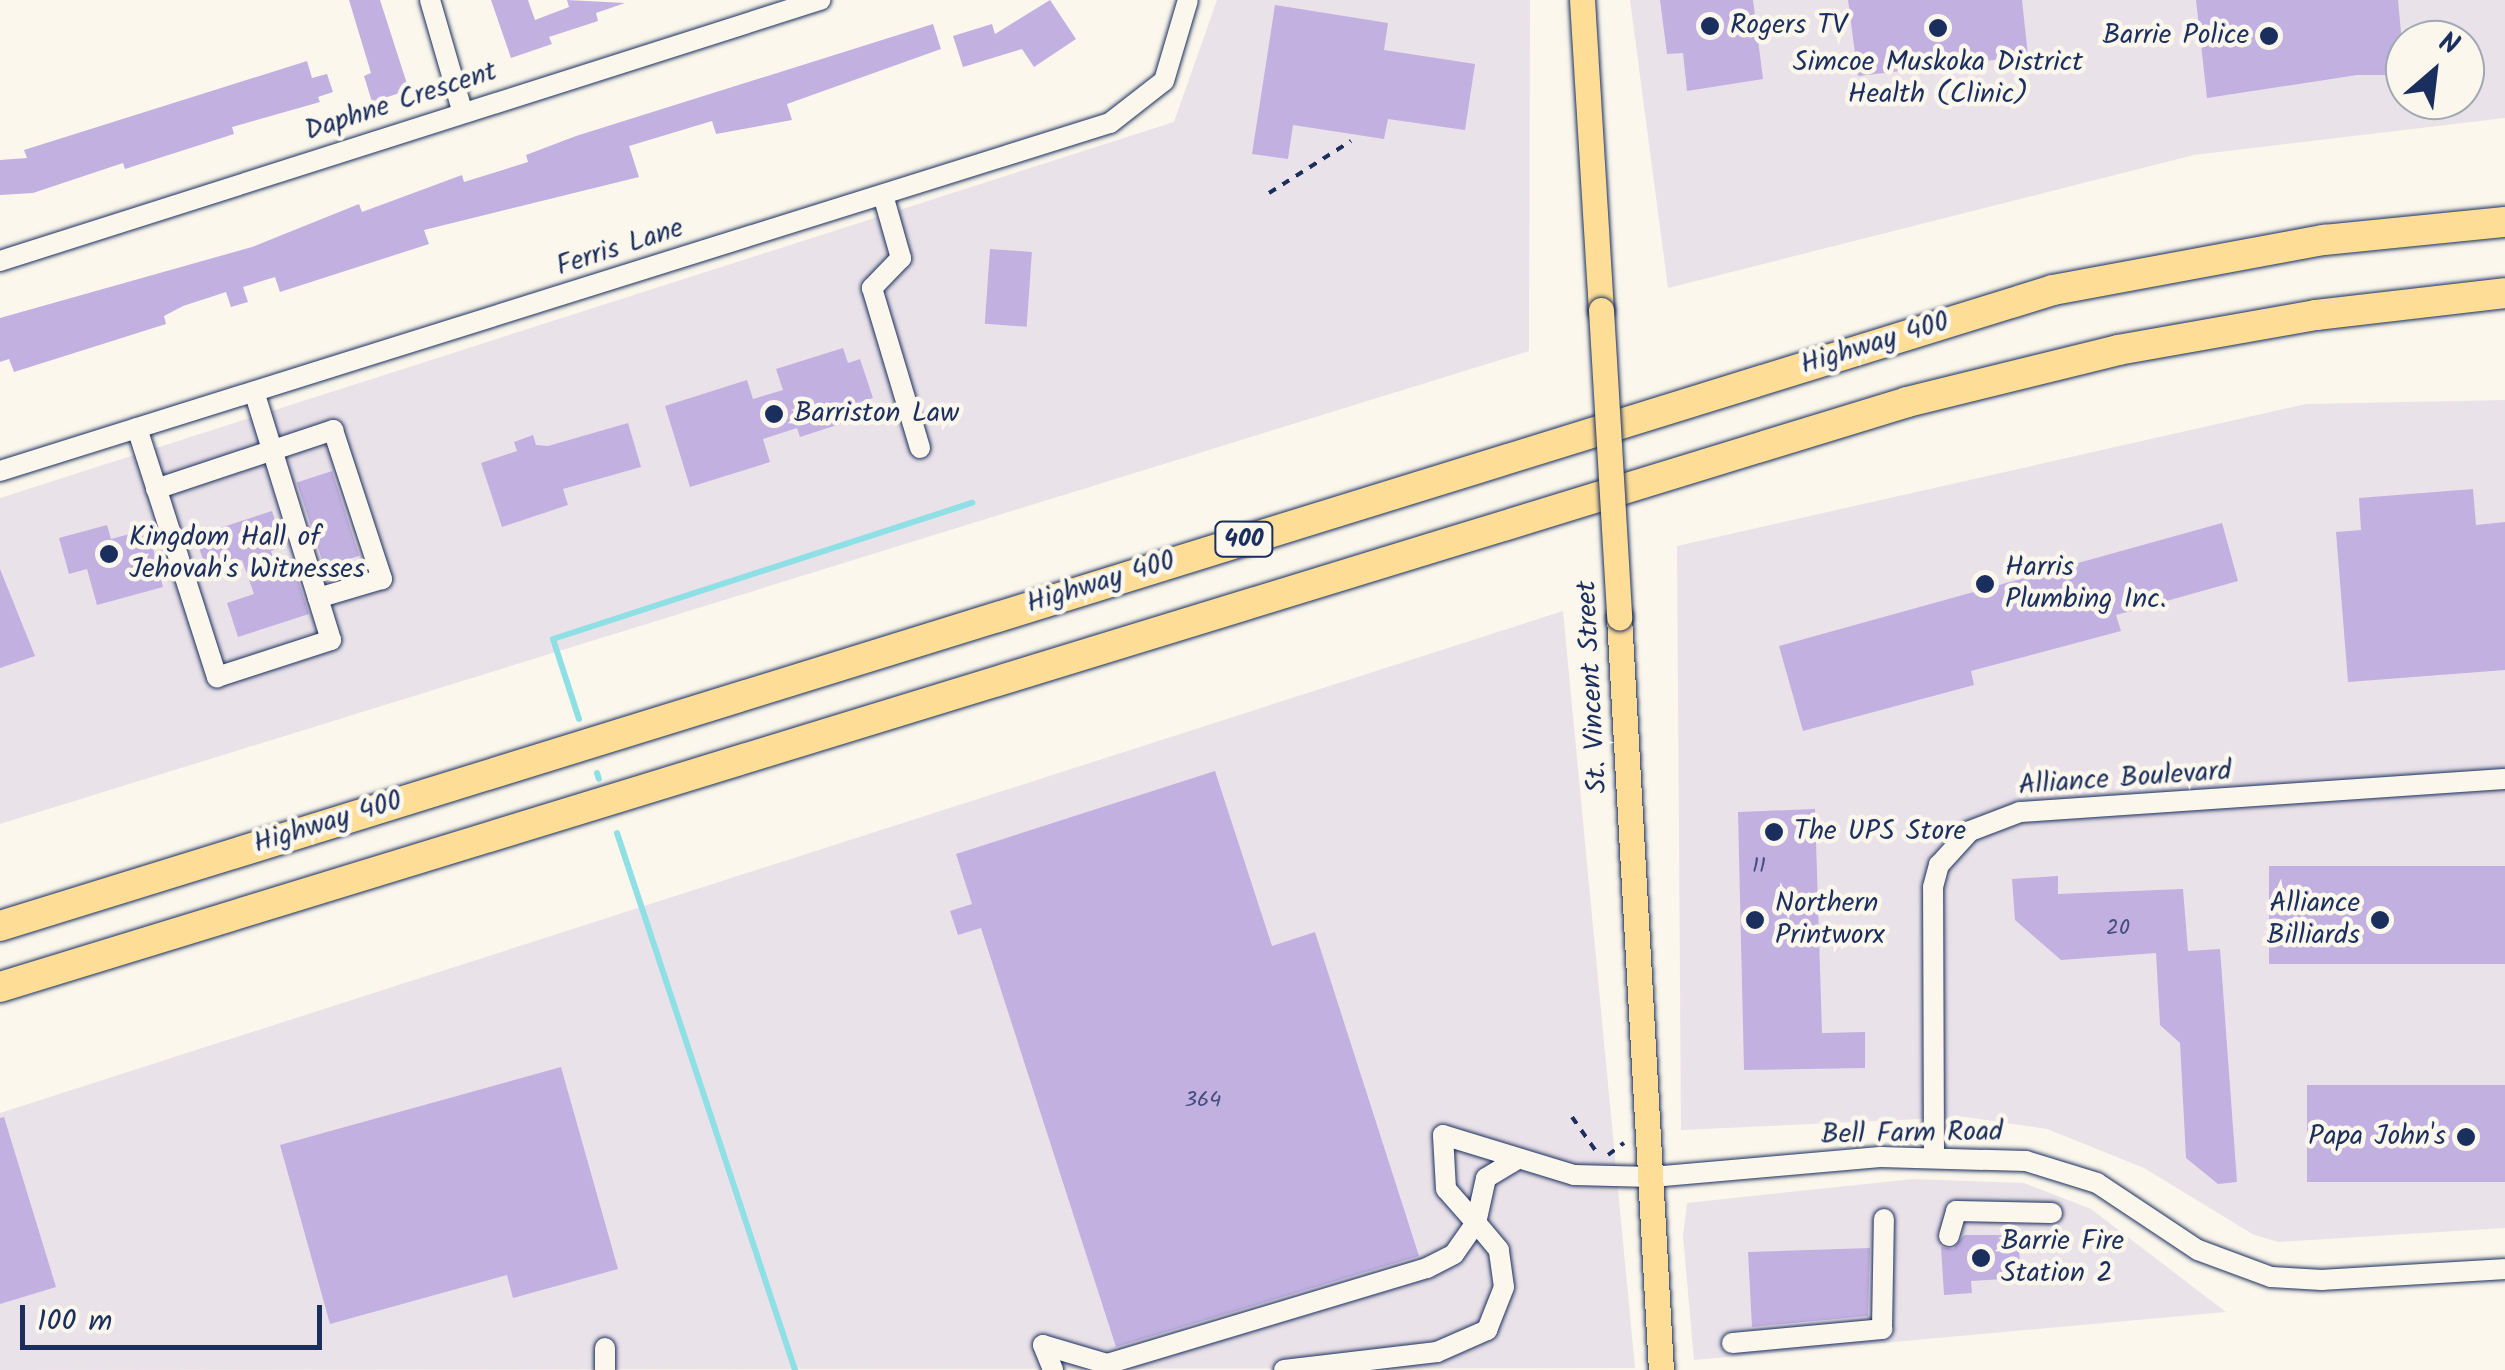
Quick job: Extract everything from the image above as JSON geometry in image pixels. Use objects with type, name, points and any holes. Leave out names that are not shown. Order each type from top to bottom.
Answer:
[{"type":"highway","name":"Highway 400","points":[[0,926],[2052,290],[2324,240],[2505,222]]},
{"type":"highway","name":"400","points":[[0,987],[1907,402],[2118,350],[2316,314],[2505,293]]},
{"type":"main road","name":"St. Vincent Street","points":[[1582,0],[1660,1370]]},
{"type":"street","points":[[430,0],[462,110]]},
{"type":"street","name":"Daphne Crescent","points":[[0,261],[462,110],[820,0]]},
{"type":"street","name":"Ferris Lane","points":[[0,472],[1110,123],[1164,81],[1188,0]]},
{"type":"street","points":[[883,194],[900,258],[872,288],[920,448]]},
{"type":"street","points":[[137,428],[217,677],[331,640],[254,392]]},
{"type":"street","points":[[156,489],[333,430],[382,579],[318,598]]},
{"type":"street","name":"Alliance Boulevard","points":[[1934,1156],[1933,887],[1939,865],[1970,831],[2020,812],[2505,779]]},
{"type":"street","name":"Bell Farm Road","points":[[1476,1223],[1446,1189],[1443,1136],[1574,1175],[1652,1177],[1934,1156],[2062,1169],[2097,1183],[2198,1250],[2271,1277],[2505,1269]]},
{"type":"street","points":[[1054,1370],[1043,1346],[1107,1364],[1428,1268],[1454,1254],[1476,1223],[1486,1178],[1516,1160]]},
{"type":"street","points":[[1955,1232],[1956,1211],[2052,1214]]},
{"type":"street","points":[[1732,1342],[1882,1329],[1884,1219]]},
{"type":"street","points":[[1284,1370],[1436,1352],[1487,1330],[1504,1287],[1499,1250],[1476,1223]]},
{"type":"street","points":[[606,1348],[606,1370]]},
{"type":"path","points":[[1269,193],[1351,141]]},
{"type":"path","points":[[1572,1117],[1602,1159],[1624,1143]]},
{"type":"shaded area","points":[[1217,0],[1530,0],[1529,351],[0,824],[0,498],[1174,122]]},
{"type":"shaded area","points":[[1630,0],[2505,0],[2505,118],[2194,155],[1668,288]]},
{"type":"shaded area","points":[[2505,400],[2505,1228],[2279,1242],[2254,1235],[2144,1168],[2047,1129],[1965,1117],[1681,1130],[1677,546],[2306,404]]},
{"type":"shaded area","points":[[1563,611],[1635,1368],[0,1370],[0,1113]]},
{"type":"shaded area","points":[[1913,1179],[2024,1183],[2091,1209],[2226,1312],[1694,1360],[1683,1236],[1687,1203]]},
{"type":"building","points":[[349,0],[380,0],[409,90],[372,102],[364,76],[371,73]]},
{"type":"building","points":[[491,0],[528,0],[535,20],[569,7],[567,0],[625,3],[596,13],[598,21],[549,37],[552,44],[511,58]]},
{"type":"building","points":[[1050,0],[1076,39],[1034,67],[1022,49],[963,67],[953,36],[992,24],[995,34]]},
{"type":"building","name":"Rogers TV","points":[[1660,0],[1753,0],[1763,79],[1687,91],[1683,53],[1667,54]]},
{"type":"building","name":"Simcoe Muskoka District Health (Clinic)","points":[[1848,0],[2022,0],[2028,56],[1858,76]]},
{"type":"building","name":"Barrie Police","points":[[2196,0],[2398,0],[2400,20],[2385,20],[2385,75],[2357,75],[2207,98]]},
{"type":"building","points":[[1275,5],[1388,23],[1384,50],[1475,64],[1465,130],[1388,119],[1384,139],[1293,125],[1288,159],[1252,154]]},
{"type":"building","points":[[933,24],[941,49],[787,104],[792,120],[716,134],[712,121],[629,146],[639,177],[424,230],[429,244],[280,292],[275,277],[243,287],[248,302],[231,307],[226,292],[164,316],[166,324],[14,372],[9,359],[0,362],[0,318],[252,247],[359,204],[362,212],[462,175],[464,182],[528,162],[526,155],[576,136]]},
{"type":"building","points":[[307,61],[312,78],[327,74],[333,92],[318,97],[320,102],[232,127],[234,134],[125,169],[123,163],[33,193],[0,195],[0,160],[27,158],[24,150]]},
{"type":"building","points":[[990,249],[1032,252],[1027,327],[985,324]]},
{"type":"building","points":[[843,348],[848,363],[860,359],[873,398],[860,402],[865,416],[800,437],[797,428],[763,439],[770,462],[690,487],[665,406],[747,380],[753,399],[783,390],[776,369]]},
{"type":"building","points":[[628,423],[641,467],[563,489],[568,505],[502,527],[481,463],[517,451],[514,442],[533,435],[536,445],[548,446]]},
{"type":"building","points":[[332,471],[360,556],[324,567],[297,482]]},
{"type":"building","points":[[2473,489],[2476,525],[2505,522],[2505,670],[2348,682],[2336,532],[2361,530],[2359,498]]},
{"type":"building","points":[[272,511],[284,547],[271,551],[281,582],[297,577],[309,614],[238,637],[227,603],[254,594],[242,560],[207,571],[195,536]]},
{"type":"building","points":[[2222,523],[2238,581],[2116,615],[2121,631],[1971,671],[1974,685],[1803,731],[1779,646]]},
{"type":"building","name":"Kingdom Hall of Jehovah's Witnesses","points":[[107,525],[111,539],[148,529],[163,587],[97,605],[87,569],[69,574],[59,538]]},
{"type":"building","points":[[0,569],[35,656],[0,668]]},
{"type":"building","points":[[1215,771],[1272,946],[1315,932],[1419,1256],[1116,1347],[981,928],[958,935],[950,911],[972,904],[956,854]]},
{"type":"building","points":[[1815,809],[1822,1033],[1865,1032],[1865,1068],[1744,1070],[1738,812]]},
{"type":"building","points":[[2269,866],[2505,866],[2505,964],[2269,964]]},
{"type":"building","points":[[2058,876],[2058,894],[2183,889],[2188,951],[2220,949],[2237,1182],[2218,1184],[2186,1158],[2180,1043],[2160,1025],[2156,953],[2061,960],[2015,920],[2012,879]]},
{"type":"building","points":[[561,1067],[618,1269],[513,1298],[507,1275],[330,1324],[280,1145]]},
{"type":"building","points":[[2307,1085],[2505,1085],[2505,1182],[2307,1182]]},
{"type":"building","points":[[4,1117],[56,1287],[0,1304],[0,1118]]},
{"type":"building","name":"Barrie Fire Station 2","points":[[1964,1235],[2018,1235],[2021,1278],[1971,1281],[1972,1293],[1944,1295],[1941,1247],[1953,1249]]},
{"type":"building","points":[[1870,1248],[1868,1316],[1752,1327],[1748,1252]]},
{"type":"waterway","points":[[579,719],[553,639],[972,503]]},
{"type":"waterway","points":[[597,773],[599,779]]},
{"type":"waterway","points":[[617,833],[795,1370]]},
{"type":"place","name":"Rogers TV","points":[[1710,26]]},
{"type":"place","name":"Simcoe Muskoka District Health (Clinic)","points":[[1938,28]]},
{"type":"place","name":"Barrie Police","points":[[2269,36]]},
{"type":"place","name":"Barriston Law","points":[[774,414]]},
{"type":"place","name":"Kingdom Hall of Jehovah's Witnesses","points":[[109,554]]},
{"type":"place","name":"Harris Plumbing Inc.","points":[[1985,584]]},
{"type":"place","name":"The UPS Store","points":[[1774,832]]},
{"type":"place","name":"Northern Printworx","points":[[1755,920]]},
{"type":"place","name":"Alliance Billiards","points":[[2380,920]]},
{"type":"place","name":"Papa John's","points":[[2466,1137]]},
{"type":"place","name":"Barrie Fire Station 2","points":[[1981,1258]]}]
